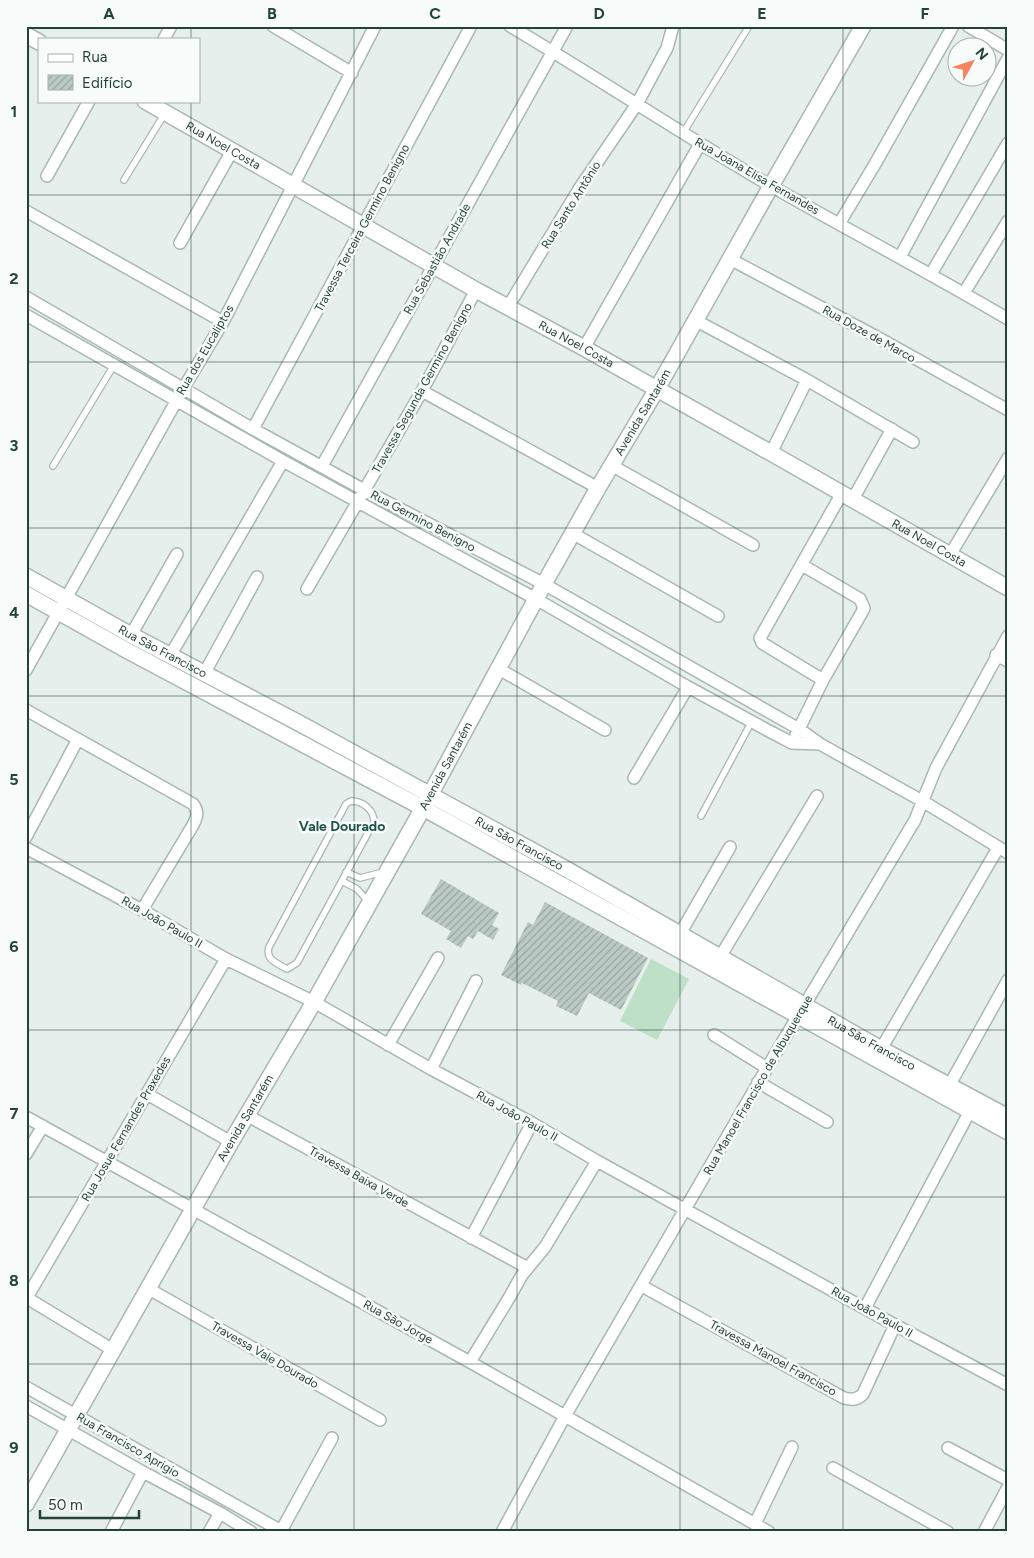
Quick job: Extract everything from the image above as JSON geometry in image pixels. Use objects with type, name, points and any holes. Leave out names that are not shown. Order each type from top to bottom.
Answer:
[{"type":"street","points":[[164,38],[170,26]]},
{"type":"street","points":[[273,26],[352,73]]},
{"type":"street","name":"Rua dos Eucaliptos","points":[[26,670],[176,401],[223,322],[376,26]]},
{"type":"street","name":"Travessa Terceira Germino Benigno","points":[[253,429],[471,26]]},
{"type":"street","name":"Rua Joana Elisa Fernandes","points":[[510,26],[771,186],[931,274],[1008,319]]},
{"type":"street","name":"Rua Sebastião Andrade","points":[[322,466],[567,26]]},
{"type":"street","name":"Rua Santo Antônio","points":[[508,307],[579,189],[637,104],[666,48],[673,26]]},
{"type":"street","name":"Avenida Santarém","points":[[26,1504],[231,1142],[314,1002],[427,802],[572,534],[657,389],[863,26]]},
{"type":"street","points":[[839,224],[953,26]]},
{"type":"street","points":[[968,26],[1008,50]]},
{"type":"street","points":[[26,35],[38,41]]},
{"type":"street","points":[[900,257],[1008,58]]},
{"type":"street","points":[[46,176],[88,102]]},
{"type":"street","name":"Rua Noel Costa","points":[[147,102],[476,290],[772,453],[1008,588]]},
{"type":"street","points":[[931,274],[1008,143]]},
{"type":"street","points":[[584,348],[700,144]]},
{"type":"street","points":[[180,243],[232,151]]},
{"type":"street","points":[[26,211],[223,322]]},
{"type":"street","points":[[964,293],[1008,221]]},
{"type":"street","name":"Rua Doze de Marco","points":[[730,259],[875,336],[1008,410]]},
{"type":"street","name":"Travessa Segunda Germino Benigno","points":[[307,590],[422,391],[476,290]]},
{"type":"street","name":"Rua Germino Benigno","points":[[26,297],[253,429],[364,490],[544,584],[799,729],[820,744],[924,802],[1003,851]]},
{"type":"street","name":"Rua Germino Benigno","points":[[26,315],[283,461],[536,599],[792,743],[820,744]]},
{"type":"street","points":[[695,320],[807,380],[913,442]]},
{"type":"street","points":[[772,453],[807,380]]},
{"type":"street","points":[[422,391],[598,488]]},
{"type":"street","points":[[823,680],[762,643],[760,640],[761,636],[802,566],[892,429]]},
{"type":"street","points":[[950,555],[1008,458]]},
{"type":"street","points":[[170,656],[283,461]]},
{"type":"street","points":[[611,466],[753,545]]},
{"type":"street","points":[[572,534],[718,616]]},
{"type":"street","points":[[131,635],[177,554]]},
{"type":"street","points":[[792,743],[823,680],[861,614],[863,604],[860,599],[802,566]]},
{"type":"street","name":"Rua São Francisco","points":[[26,576],[62,605],[128,651],[427,802],[680,934],[720,957],[801,1011],[881,1049],[1008,1117]]},
{"type":"street","points":[[204,674],[257,577]]},
{"type":"street","name":"Rua São Francisco","points":[[26,594],[62,605],[131,635],[297,722],[427,802],[801,1011],[970,1112],[1008,1132]]},
{"type":"street","name":"Rua Manoel Francisco de Albuquerque","points":[[502,1532],[565,1416],[686,1210],[766,1068],[915,820],[924,802],[928,786],[936,768],[1008,636]]},
{"type":"street","points":[[996,655],[1008,662]]},
{"type":"street","points":[[499,669],[605,730]]},
{"type":"street","points":[[634,778],[688,686]]},
{"type":"street","points":[[26,710],[193,804],[196,808],[197,817],[193,825],[142,910]]},
{"type":"street","points":[[26,837],[78,740]]},
{"type":"street","points":[[720,957],[817,796]]},
{"type":"street","points":[[680,934],[730,847]]},
{"type":"street","name":"Rua João Paulo II","points":[[26,848],[142,910],[226,959],[314,1002],[431,1070],[532,1123],[686,1210],[1008,1385]]},
{"type":"street","points":[[881,1049],[1003,851]]},
{"type":"street","points":[[388,1045],[438,958]]},
{"type":"street","name":"Rua Josue Fernandes Praxedes","points":[[26,1299],[226,959]]},
{"type":"street","points":[[949,1086],[1008,980]]},
{"type":"street","points":[[431,1070],[476,981]]},
{"type":"street","points":[[714,1035],[766,1068]]},
{"type":"street","points":[[758,1082],[827,1122]]},
{"type":"street","points":[[147,1094],[231,1142]]},
{"type":"street","points":[[865,1308],[970,1112]]},
{"type":"street","name":"Travessa Baixa Verde","points":[[248,1116],[526,1268]]},
{"type":"street","name":"Rua São Jorge","points":[[26,1117],[470,1362],[768,1532]]},
{"type":"street","points":[[472,1238],[532,1123]]},
{"type":"street","points":[[26,1154],[43,1126]]},
{"type":"street","points":[[470,1362],[526,1268],[545,1247],[597,1161]]},
{"type":"street","name":"Travessa Manoel Francisco","points":[[642,1286],[844,1398],[851,1400],[856,1400],[863,1394],[895,1325]]},
{"type":"street","name":"Travessa Vale Dourado","points":[[149,1289],[380,1420]]},
{"type":"street","points":[[26,1299],[113,1350]]},
{"type":"street","name":"Rua Francisco Aprigio","points":[[26,1387],[282,1531]]},
{"type":"street","name":"Rua Francisco Aprigio","points":[[26,1406],[252,1532]]},
{"type":"street","points":[[282,1531],[332,1438]]},
{"type":"street","points":[[755,1524],[792,1447]]},
{"type":"street","points":[[948,1448],[1008,1480]]},
{"type":"street","points":[[834,1468],[948,1532]]},
{"type":"street","points":[[111,1532],[143,1472]]},
{"type":"street","points":[[984,1532],[1008,1488]]},
{"type":"street","points":[[209,1532],[220,1513]]},
{"type":"lane","points":[[683,133],[749,26]]},
{"type":"lane","points":[[124,180],[165,113]]},
{"type":"lane","points":[[53,466],[114,365]]},
{"type":"lane","points":[[700,816],[752,721]]},
{"type":"lane","points":[[350,801],[355,801],[371,809],[374,815],[374,822],[342,880],[297,963],[287,969],[269,959],[267,953],[269,947],[346,804],[350,801]]},
{"type":"lane","points":[[346,872],[360,878],[388,870]]},
{"type":"lane","points":[[342,880],[357,889],[369,903]]},
{"type":"green space","points":[[651,959],[689,979],[657,1040],[620,1021]]},
{"type":"building","points":[[441,879],[499,913],[492,925],[499,929],[493,940],[478,931],[473,939],[468,936],[461,948],[446,939],[451,931],[421,914]]},
{"type":"building","points":[[545,902],[648,958],[621,1010],[589,993],[577,1016],[556,1006],[558,1001],[501,975],[528,922],[533,925]]},
{"type":"district","name":"Vale Dourado","points":[[342,826]]}]
